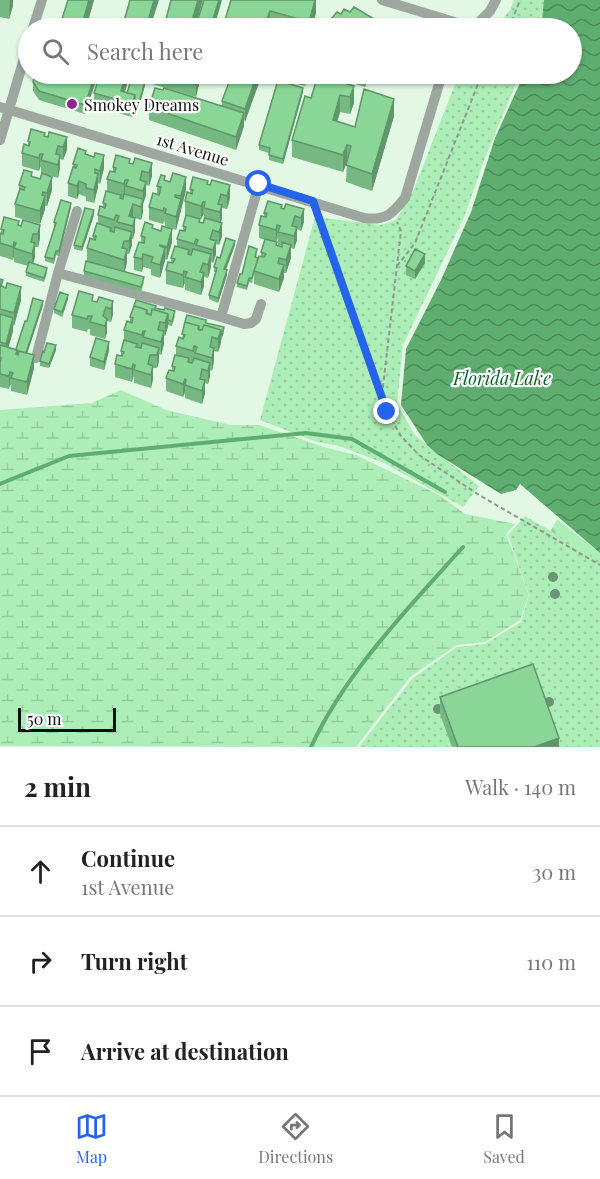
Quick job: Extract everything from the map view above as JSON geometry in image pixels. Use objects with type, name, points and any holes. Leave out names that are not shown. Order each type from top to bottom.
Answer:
[{"type":"street","points":[[36,18],[42,0]]},
{"type":"street","points":[[382,0],[441,18]]},
{"type":"street","points":[[483,18],[496,0]]},
{"type":"street","points":[[0,140],[4,108],[18,71]]},
{"type":"street","points":[[393,212],[405,198],[439,84]]},
{"type":"street","name":"1st Avenue","points":[[4,108],[259,184],[364,218],[376,220],[393,212]]},
{"type":"street","points":[[221,317],[259,184]]},
{"type":"street","points":[[36,358],[77,211]]},
{"type":"street","points":[[58,273],[244,324],[256,319],[261,304]]},
{"type":"path","points":[[513,18],[520,0]]},
{"type":"path","points":[[397,266],[415,243],[478,84]]},
{"type":"path","points":[[313,201],[382,398],[391,419],[410,447],[479,495],[600,566]]},
{"type":"path","points":[[382,398],[401,231],[393,212]]},
{"type":"green space","points":[[514,0],[545,0],[541,18],[503,18]]},
{"type":"green space","points":[[455,84],[516,84],[485,158],[464,217],[403,345],[397,404],[415,435],[479,486],[463,507],[384,463],[339,446],[317,442],[260,420],[315,217],[381,225],[396,220],[414,189]]},
{"type":"green space","points":[[121,390],[166,410],[231,425],[259,425],[327,448],[356,455],[439,495],[465,514],[515,524],[506,534],[529,595],[520,620],[485,642],[457,645],[410,677],[356,747],[0,746],[0,410],[92,403]]},
{"type":"green space","points":[[525,516],[600,560],[600,747],[359,747],[412,679],[457,647],[485,644],[521,622],[529,595],[508,535]]},
{"type":"green space","points":[[557,519],[600,553],[600,639],[545,542]]},
{"type":"water","name":"Florida Lake","points":[[544,0],[600,0],[600,553],[520,484],[516,490],[501,494],[437,454],[427,445],[401,405],[406,349],[441,280],[471,212],[495,138],[519,84],[582,84],[582,18],[542,18]]},
{"type":"building","points":[[68,0],[89,0],[84,18],[62,18]]},
{"type":"building","points":[[130,0],[154,0],[149,18],[125,18]]},
{"type":"building","points":[[171,0],[198,0],[193,18],[166,18]]},
{"type":"building","points":[[204,0],[219,0],[213,18],[198,18]]},
{"type":"building","points":[[231,0],[315,0],[310,18],[295,18],[270,11],[268,18],[226,18]]},
{"type":"building","points":[[354,7],[372,18],[332,18],[337,12],[341,14],[344,9],[350,12]]},
{"type":"building","points":[[34,84],[92,84],[85,105],[39,91]]},
{"type":"building","points":[[97,84],[123,84],[121,91],[135,95],[132,104],[94,93]]},
{"type":"building","points":[[130,84],[144,84],[139,103],[135,102],[135,95],[127,93]]},
{"type":"building","points":[[228,84],[254,84],[245,109],[222,101]]},
{"type":"building","points":[[277,84],[290,84],[303,88],[283,159],[269,155],[270,148],[259,145]]},
{"type":"building","points":[[315,84],[354,86],[350,97],[340,95],[333,120],[355,127],[364,89],[394,99],[372,174],[346,165],[351,146],[347,145],[343,155],[292,140],[305,96],[311,98]]},
{"type":"building","points":[[155,88],[163,90],[164,88],[244,113],[236,137],[149,107]]},
{"type":"building","points":[[31,129],[45,133],[44,136],[48,137],[49,132],[67,137],[63,147],[58,146],[56,154],[60,155],[58,165],[41,160],[43,154],[40,154],[39,158],[22,153],[24,144],[29,146]]},
{"type":"building","points":[[78,148],[94,157],[95,153],[104,155],[100,171],[95,169],[95,173],[98,174],[94,190],[86,188],[86,184],[79,181],[77,186],[68,183],[73,167],[76,168],[77,165],[73,164]]},
{"type":"building","points":[[116,155],[130,159],[129,163],[133,164],[135,158],[152,163],[149,173],[142,171],[140,180],[146,182],[143,191],[126,186],[128,180],[125,180],[124,184],[107,179],[110,171],[115,172],[116,168],[113,167]]},
{"type":"building","points":[[24,170],[32,172],[31,176],[40,179],[42,173],[52,177],[47,193],[43,192],[42,195],[45,196],[40,211],[15,204],[20,189],[24,190],[25,187],[19,185]]},
{"type":"building","points":[[173,173],[186,177],[181,196],[175,195],[181,199],[176,217],[165,213],[164,208],[163,211],[149,207],[153,193],[159,195],[161,187],[157,186],[161,175],[165,176],[164,180],[170,182]]},
{"type":"building","points":[[193,177],[208,181],[207,184],[210,185],[212,180],[230,185],[227,196],[221,194],[218,204],[222,205],[220,212],[204,208],[205,202],[201,206],[185,201],[187,192],[192,194],[193,190],[190,189]]},
{"type":"building","points":[[106,191],[121,195],[120,198],[123,199],[124,194],[143,199],[141,207],[133,204],[129,216],[135,218],[133,226],[117,222],[119,216],[116,215],[114,220],[98,215],[100,206],[105,208],[106,204],[103,203]]},
{"type":"building","points":[[61,200],[71,203],[59,251],[56,251],[54,259],[45,257]]},
{"type":"building","points":[[268,201],[282,205],[281,208],[284,209],[286,204],[304,209],[301,218],[295,216],[292,226],[297,227],[294,236],[278,232],[280,226],[277,225],[276,230],[259,225],[261,216],[266,217],[267,213],[264,213]]},
{"type":"building","points":[[85,208],[94,210],[82,247],[74,245]]},
{"type":"building","points":[[186,215],[200,219],[199,222],[203,223],[205,218],[222,223],[219,232],[213,230],[210,239],[216,241],[213,250],[196,245],[198,240],[196,239],[194,244],[177,239],[180,230],[185,231],[186,227],[183,226]]},
{"type":"building","points":[[4,217],[19,221],[18,225],[21,226],[23,220],[40,225],[38,234],[33,234],[31,242],[35,243],[32,254],[14,248],[16,243],[14,242],[13,247],[0,243],[0,233],[3,234],[4,230],[1,229]]},
{"type":"building","points":[[145,222],[161,231],[162,226],[172,229],[167,247],[160,245],[165,248],[160,265],[151,262],[153,257],[143,254],[142,259],[134,257],[139,242],[144,243],[145,237],[141,236]]},
{"type":"building","points":[[97,223],[111,228],[110,231],[114,232],[115,227],[132,232],[129,241],[124,241],[122,248],[127,249],[124,260],[87,248],[90,238],[95,240],[96,236],[93,236]]},
{"type":"building","points":[[226,238],[235,241],[224,269],[227,270],[218,298],[209,295],[217,268],[214,267],[217,257],[220,258]]},
{"type":"building","points":[[265,239],[277,242],[276,245],[282,247],[282,242],[291,245],[286,260],[279,258],[278,263],[284,265],[279,279],[254,271],[259,256],[264,257],[266,254],[261,252]]},
{"type":"building","points":[[175,246],[189,250],[188,254],[191,255],[193,249],[211,254],[208,265],[203,263],[200,272],[204,273],[201,282],[185,277],[187,272],[184,271],[183,275],[166,270],[168,262],[173,263],[175,259],[171,258]]},
{"type":"building","points":[[249,246],[257,249],[255,257],[258,258],[247,286],[237,283],[242,274]]},
{"type":"building","points":[[415,249],[425,254],[415,271],[406,266]]},
{"type":"building","points":[[86,261],[144,277],[141,287],[84,271]]},
{"type":"building","points":[[29,262],[47,268],[44,278],[26,272]]},
{"type":"building","points":[[0,279],[3,280],[1,286],[6,288],[7,283],[21,287],[14,313],[0,309]]},
{"type":"building","points":[[79,291],[93,295],[92,301],[97,302],[99,297],[113,301],[111,309],[106,307],[103,316],[107,319],[105,326],[90,322],[92,316],[88,316],[87,319],[72,315]]},
{"type":"building","points":[[60,292],[68,295],[62,312],[54,309]]},
{"type":"building","points":[[33,298],[43,301],[26,353],[19,351],[18,355],[16,349]]},
{"type":"building","points":[[136,300],[156,306],[155,308],[175,311],[172,321],[168,320],[168,314],[152,309],[151,315],[147,314],[147,310],[134,306]]},
{"type":"building","points":[[134,306],[147,310],[146,313],[151,315],[152,309],[168,314],[165,323],[160,322],[158,330],[164,331],[161,342],[143,337],[145,331],[142,335],[124,330],[127,321],[132,323],[133,318],[130,317]]},
{"type":"building","points":[[0,314],[13,318],[6,344],[0,342]]},
{"type":"building","points":[[187,315],[224,327],[222,336],[221,330],[204,325],[202,330],[199,330],[199,326],[185,322],[184,325]]},
{"type":"building","points":[[185,322],[199,326],[198,329],[202,330],[204,325],[221,330],[218,339],[212,337],[210,347],[214,348],[212,358],[195,353],[197,347],[194,346],[193,351],[176,346],[179,337],[183,339],[185,335],[182,334]]},
{"type":"building","points":[[96,338],[109,342],[104,362],[90,357]]},
{"type":"building","points":[[124,340],[137,344],[136,347],[141,348],[142,343],[159,348],[157,355],[150,355],[148,364],[153,366],[151,375],[134,370],[135,365],[133,364],[132,369],[115,364],[117,355],[122,356],[124,352],[121,351]]},
{"type":"building","points":[[47,343],[56,345],[49,364],[40,361]]},
{"type":"building","points":[[0,345],[17,350],[18,355],[19,351],[34,355],[27,382],[11,378],[13,373],[10,372],[9,376],[0,374]]},
{"type":"building","points":[[175,355],[189,358],[188,362],[192,363],[194,358],[210,363],[208,371],[202,369],[200,379],[205,380],[202,391],[185,385],[185,379],[183,384],[166,378],[169,370],[174,371],[175,367],[172,366]]},
{"type":"building","points":[[533,664],[559,738],[534,747],[458,747],[440,697]]},
{"type":"waterway","points":[[0,484],[69,456],[306,433],[352,439],[445,492]]},
{"type":"waterway","points":[[311,747],[325,720],[360,667],[400,617],[463,547]]},
{"type":"place","name":"Smokey Dreams","points":[[72,104]]},
{"type":"route","points":[[259,184],[313,201],[387,412]]}]
